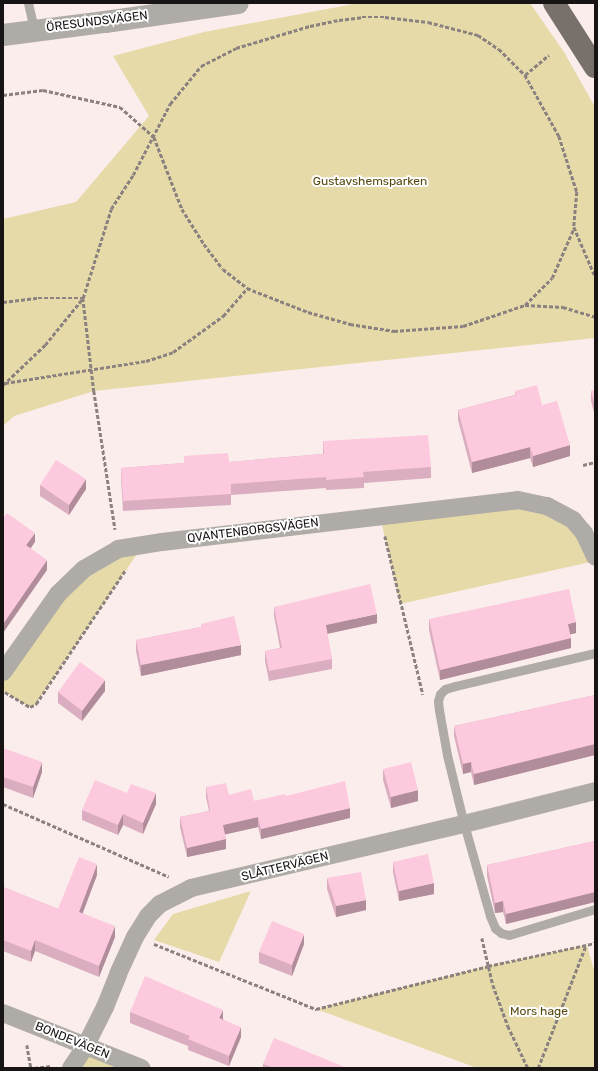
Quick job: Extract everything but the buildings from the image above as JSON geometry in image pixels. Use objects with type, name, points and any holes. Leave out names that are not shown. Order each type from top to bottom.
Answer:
[{"type":"main road","points":[[554,3],[595,67]]},
{"type":"street","name":"ÖRESUNDSVÄGEN","points":[[3,35],[238,3]]},
{"type":"street","name":"QVANTENBORGSVÄGEN","points":[[3,672],[58,594],[84,568],[118,549],[518,500],[535,502],[557,511],[573,520],[584,533],[595,557]]},
{"type":"street","name":"SLÅTTERVÄGEN","points":[[71,1068],[85,1046],[105,1007],[135,937],[148,916],[160,904],[191,888],[464,824],[595,791]]},
{"type":"street","name":"BONDEVÄGEN","points":[[3,1013],[141,1068]]},
{"type":"lane","points":[[28,3],[34,30]]},
{"type":"lane","points":[[595,653],[445,689],[440,694],[439,710],[464,824],[490,916],[495,928],[501,933],[509,935],[595,910]]},
{"type":"path","points":[[4,384],[45,345],[83,298],[111,209],[133,176],[170,104],[201,66],[236,48],[310,26],[339,20],[362,17],[428,22],[478,35],[498,49],[524,75],[559,136],[577,192],[574,226],[552,278],[525,305]]},
{"type":"path","points":[[524,75],[549,55]]},
{"type":"path","points":[[3,95],[43,90],[120,107],[154,137],[182,209],[204,244],[223,269],[247,288],[308,312],[350,324],[394,331],[463,326],[525,305],[563,307],[595,317]]},
{"type":"path","points":[[574,226],[595,276]]},
{"type":"path","points":[[4,384],[92,371],[146,361],[173,352],[223,316],[247,288]]},
{"type":"path","points":[[3,302],[38,298],[83,298]]},
{"type":"path","points":[[83,298],[118,549]]},
{"type":"path","points":[[583,465],[595,462]]},
{"type":"path","points":[[3,691],[30,707],[36,704],[143,545]]},
{"type":"path","points":[[3,804],[39,821],[129,858],[191,888]]},
{"type":"path","points":[[135,937],[316,1008],[488,966],[595,943]]},
{"type":"path","points":[[538,1068],[586,945]]},
{"type":"path","points":[[26,1044],[31,1068]]},
{"type":"green space","name":"Gustavshemsparken","points":[[359,3],[530,3],[564,52],[595,107],[595,338],[94,391],[14,416],[3,426],[3,219],[76,202],[149,116],[113,56],[204,32]]},
{"type":"green space","points":[[504,501],[557,511],[595,561],[400,604],[380,516]]},
{"type":"green space","points":[[143,545],[36,704],[30,707],[3,691],[3,672],[58,594]]},
{"type":"green space","points":[[251,891],[219,962],[154,940],[173,914]]},
{"type":"green space","name":"Mors hage","points":[[587,945],[595,974],[595,1068],[477,1068],[316,1009],[488,966]]},
{"type":"green space","points":[[85,1047],[141,1068],[71,1068]]}]
